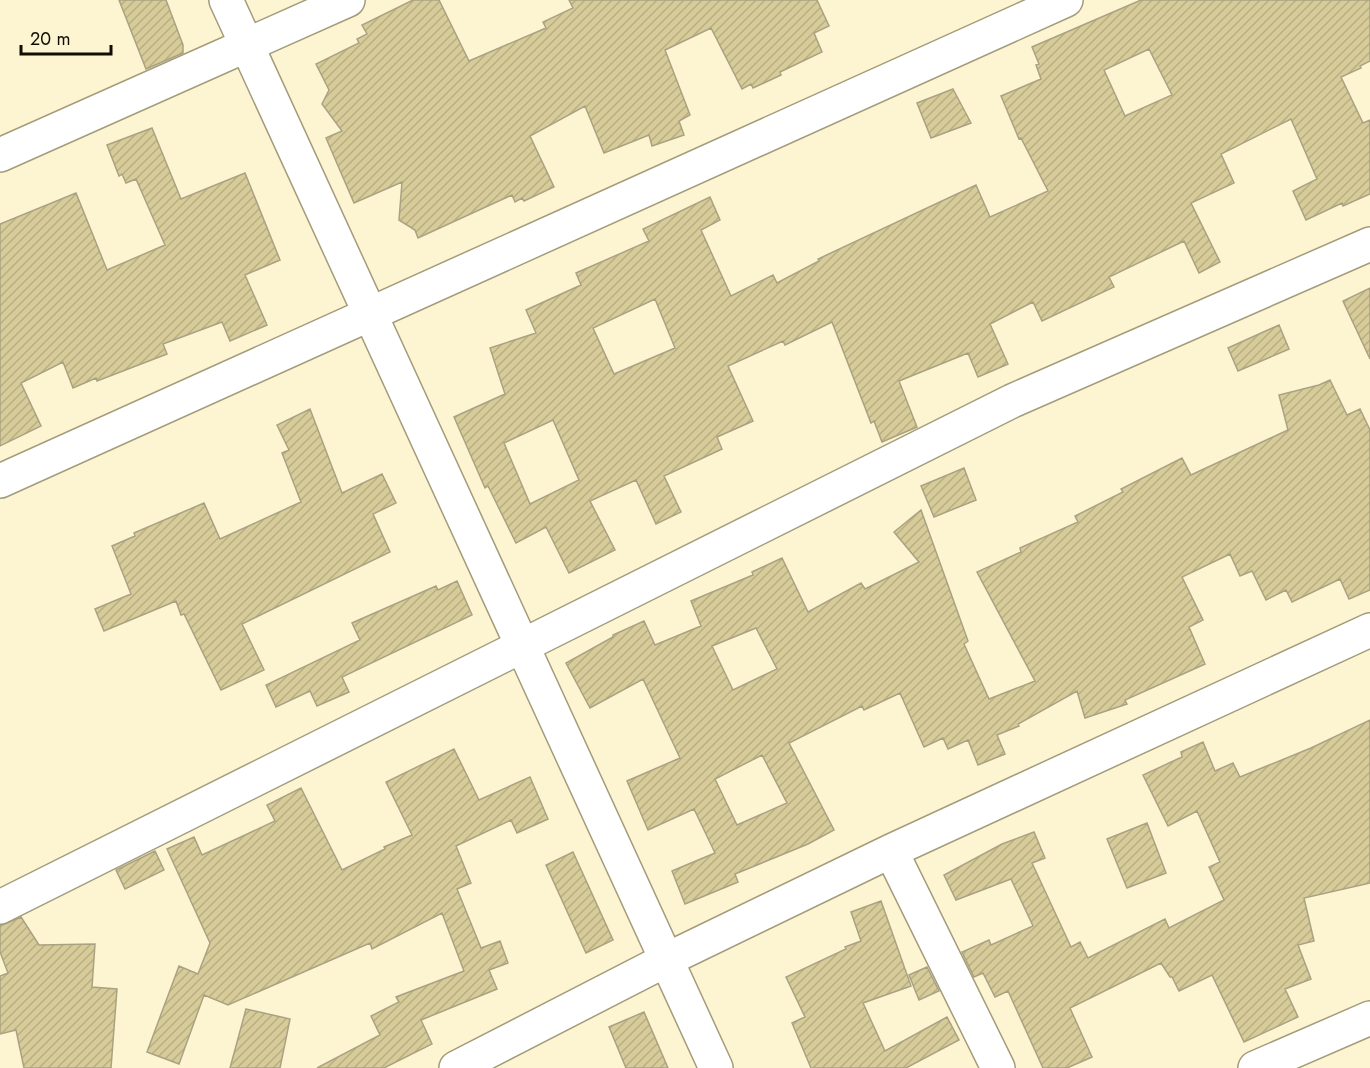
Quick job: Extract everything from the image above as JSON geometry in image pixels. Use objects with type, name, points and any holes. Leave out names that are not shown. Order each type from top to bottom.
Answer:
[{"type":"street","points":[[226,0],[716,1068]]},
{"type":"street","points":[[0,155],[348,0]]},
{"type":"street","points":[[0,481],[1066,0]]},
{"type":"street","points":[[0,907],[1012,402],[1370,244]]},
{"type":"street","points":[[456,1068],[666,960],[891,851],[1370,630]]},
{"type":"street","points":[[891,851],[998,1068]]},
{"type":"street","points":[[1255,1068],[1370,1018]]},
{"type":"building","points":[[119,0],[166,0],[183,45],[183,53],[146,69]]},
{"type":"building","points":[[413,0],[439,0],[469,61],[546,28],[543,22],[573,8],[569,0],[817,0],[829,26],[814,33],[822,52],[753,88],[751,84],[742,89],[711,28],[665,50],[690,115],[679,121],[684,135],[652,146],[649,135],[604,153],[585,106],[530,136],[554,187],[524,201],[522,198],[515,202],[512,195],[418,238],[415,230],[399,220],[402,182],[354,203],[326,138],[342,131],[322,104],[329,90],[316,64],[359,43],[357,39],[367,34],[362,25]]},
{"type":"building","points":[[1141,0],[1370,0],[1370,61],[1341,77],[1363,123],[1370,120],[1370,194],[1343,206],[1342,203],[1306,220],[1293,191],[1317,179],[1291,119],[1221,154],[1234,183],[1191,203],[1220,262],[1199,273],[1184,241],[1109,277],[1114,287],[1042,321],[1033,302],[990,324],[1008,364],[978,377],[968,353],[899,381],[917,427],[882,442],[874,421],[871,423],[832,322],[785,345],[783,341],[728,366],[753,421],[717,437],[722,449],[664,476],[681,512],[656,524],[636,480],[590,501],[615,550],[569,573],[546,527],[516,543],[488,486],[485,488],[454,417],[505,394],[490,348],[536,333],[526,310],[581,285],[576,273],[649,241],[643,229],[710,197],[720,220],[701,230],[731,296],[773,275],[777,283],[819,261],[818,259],[976,185],[990,217],[1048,191],[1021,138],[1019,139],[1001,96],[1041,79],[1036,65],[1039,64],[1032,47]],"holes":[[[1149,49],[1172,95],[1125,116],[1104,70]],[[655,299],[675,348],[614,374],[593,328]],[[553,420],[579,480],[530,504],[504,443]]]},
{"type":"building","points":[[953,89],[971,123],[931,138],[917,103]]},
{"type":"building","points":[[152,128],[181,199],[245,173],[280,260],[245,275],[267,325],[230,341],[222,322],[163,344],[167,354],[73,388],[63,362],[21,383],[41,426],[0,446],[0,224],[76,193],[107,270],[165,245],[136,179],[126,183],[122,174],[119,176],[107,145]]},
{"type":"building","points":[[1370,288],[1370,359],[1343,301]]},
{"type":"building","points":[[1279,325],[1289,349],[1238,371],[1228,348]]},
{"type":"building","points":[[1330,380],[1347,415],[1360,409],[1370,430],[1370,590],[1349,599],[1340,579],[1292,602],[1286,590],[1266,600],[1252,571],[1240,576],[1230,554],[1182,577],[1203,620],[1189,627],[1205,664],[1125,700],[1127,704],[1085,718],[1077,691],[1018,724],[1019,726],[997,735],[1005,754],[978,765],[968,740],[948,749],[943,738],[924,747],[900,693],[864,710],[862,706],[789,743],[834,830],[808,844],[735,874],[738,882],[685,904],[672,871],[715,853],[694,809],[648,830],[627,781],[680,758],[643,679],[590,708],[566,663],[613,635],[644,621],[655,645],[701,626],[691,601],[753,575],[752,572],[782,558],[808,612],[861,583],[865,589],[919,562],[894,532],[921,510],[968,641],[964,644],[989,699],[1035,681],[977,572],[1021,552],[1020,548],[1078,522],[1075,516],[1123,492],[1121,489],[1182,458],[1191,475],[1288,430],[1279,395]],"holes":[[[756,628],[777,669],[733,690],[712,646]],[[762,755],[787,803],[737,825],[715,779]]]},
{"type":"building","points":[[310,409],[342,493],[382,474],[396,503],[373,514],[390,552],[242,624],[264,670],[221,690],[184,614],[181,615],[176,601],[104,631],[95,609],[131,594],[112,546],[135,536],[134,533],[204,503],[220,539],[301,502],[282,453],[289,450],[277,425]]},
{"type":"building","points":[[964,468],[976,500],[934,517],[921,486]]},
{"type":"building","points":[[457,581],[472,615],[342,677],[349,692],[317,706],[310,691],[276,707],[266,685],[360,640],[352,623],[436,586],[438,590]]},
{"type":"building","points":[[1370,720],[1370,883],[1304,898],[1314,941],[1298,945],[1311,979],[1285,989],[1298,1017],[1244,1042],[1212,975],[1179,991],[1161,963],[1070,1008],[1092,1057],[1067,1068],[1043,1068],[1008,991],[995,997],[983,973],[974,977],[962,952],[989,940],[991,945],[1033,926],[1011,879],[956,900],[944,875],[1002,844],[1034,832],[1045,858],[1032,863],[1071,947],[1080,942],[1088,958],[1165,919],[1169,928],[1224,900],[1209,867],[1220,862],[1197,811],[1168,826],[1143,775],[1182,757],[1181,752],[1203,742],[1215,771],[1233,763],[1240,777],[1311,748]]},
{"type":"building","points":[[454,749],[479,800],[530,777],[548,819],[517,833],[511,820],[456,846],[471,883],[457,889],[481,948],[500,941],[508,963],[489,970],[497,989],[421,1020],[432,1044],[384,1068],[317,1068],[380,1035],[371,1016],[399,1002],[396,997],[464,971],[442,913],[372,949],[370,943],[228,1005],[204,995],[179,1064],[147,1052],[179,966],[198,974],[210,943],[167,849],[194,837],[202,855],[275,821],[267,805],[301,788],[342,870],[412,835],[386,782]]},
{"type":"building","points":[[1147,823],[1166,873],[1127,888],[1107,839]]},
{"type":"building","points":[[155,851],[164,870],[125,889],[116,870]]},
{"type":"building","points":[[573,852],[613,940],[586,953],[546,865]]},
{"type":"building","points":[[881,901],[911,986],[863,1003],[885,1051],[947,1017],[959,1040],[906,1068],[811,1068],[792,1023],[805,1017],[786,977],[861,941],[851,912]]},
{"type":"building","points":[[21,917],[39,945],[95,944],[92,987],[117,989],[111,1068],[24,1068],[16,1030],[0,1034],[0,976],[8,973],[0,952],[0,926]]},
{"type":"building","points":[[927,967],[939,991],[919,1000],[909,975]]},
{"type":"building","points":[[246,1009],[290,1019],[280,1068],[230,1068]]},
{"type":"building","points":[[644,1012],[668,1068],[626,1068],[609,1027]]}]
